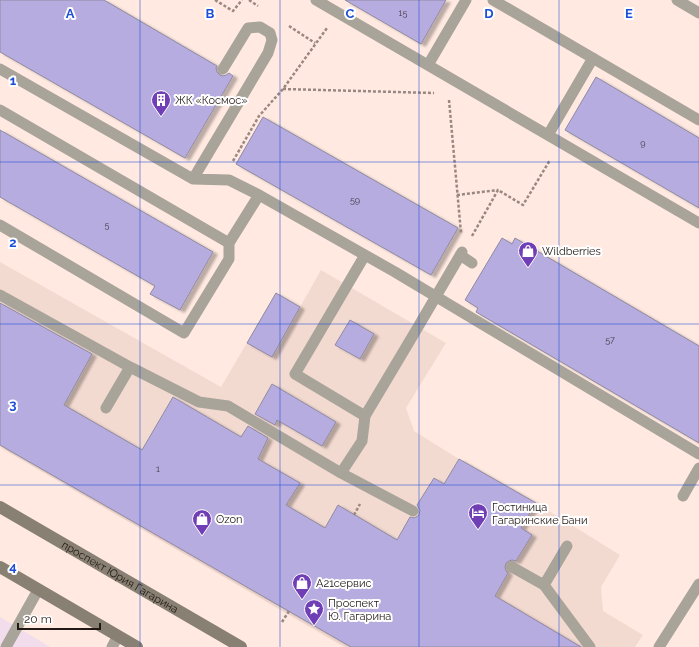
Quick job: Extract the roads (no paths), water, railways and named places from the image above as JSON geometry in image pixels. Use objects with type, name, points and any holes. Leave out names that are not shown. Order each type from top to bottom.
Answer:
[{"type":"main road","name":"проспект Юрия Гагарина","points":[[0,507],[241,647]]},
{"type":"main road","points":[[0,567],[38,590],[115,642],[137,647]]},
{"type":"lane","points":[[316,0],[699,223]]},
{"type":"lane","points":[[428,65],[466,0]]},
{"type":"lane","points":[[493,0],[699,120]]},
{"type":"lane","points":[[677,0],[699,13]]},
{"type":"lane","points":[[193,179],[268,53],[272,40],[270,33],[260,27],[248,28],[224,69]]},
{"type":"lane","points":[[548,135],[593,58]]},
{"type":"lane","points":[[0,68],[193,179],[229,180],[259,195],[365,255],[699,454]]},
{"type":"lane","points":[[0,110],[229,243]]},
{"type":"lane","points":[[0,226],[184,333],[229,259],[229,243],[259,195]]},
{"type":"lane","points":[[341,473],[362,441],[365,416],[461,254],[472,263]]},
{"type":"lane","points":[[365,255],[295,374],[365,416]]},
{"type":"lane","points":[[0,295],[130,367],[199,402],[228,406],[341,473],[413,511]]},
{"type":"lane","points":[[106,408],[130,367]]},
{"type":"lane","points":[[683,496],[699,468]]},
{"type":"lane","points":[[544,585],[567,546]]},
{"type":"lane","points":[[512,567],[544,585],[590,647]]},
{"type":"lane","points":[[659,647],[699,584]]},
{"type":"lane","points":[[6,647],[38,590]]},
{"type":"place","name":"ЖК «Космос»","points":[[161,117]]},
{"type":"place","name":"Wildberries","points":[[528,268]]},
{"type":"place","name":"Гостиница Гагаринские Бани","points":[[478,530]]},
{"type":"place","name":"Ozon","points":[[202,536]]},
{"type":"place","name":"А21сервис","points":[[302,600]]},
{"type":"place","name":"Проспект Ю. Гагарина","points":[[314,626]]}]
